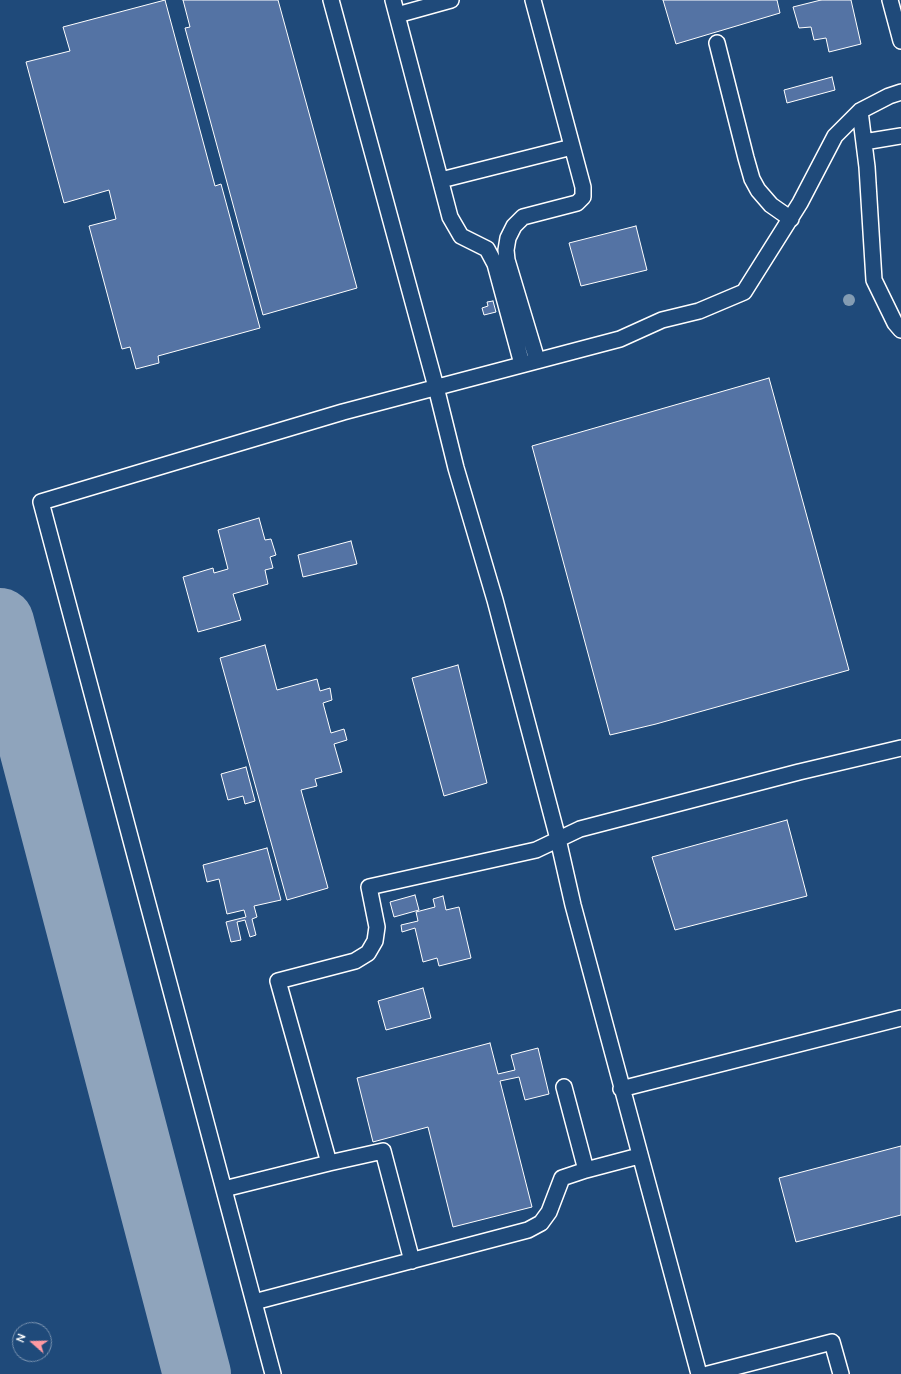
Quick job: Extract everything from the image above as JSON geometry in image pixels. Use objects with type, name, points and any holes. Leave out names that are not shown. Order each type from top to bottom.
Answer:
[{"type":"lane","points":[[331,0],[436,386],[458,475],[495,600],[558,839],[573,905],[621,1089],[699,1374]]},
{"type":"lane","points":[[393,0],[450,217],[461,236],[487,249],[495,264],[522,364]]},
{"type":"lane","points":[[397,14],[451,0]]},
{"type":"lane","points":[[533,0],[583,187],[583,197],[577,203],[523,217],[514,226],[508,238],[506,250],[507,260],[537,360]]},
{"type":"lane","points":[[890,0],[901,41]]},
{"type":"lane","points":[[717,42],[752,179],[758,190],[771,205],[791,219]]},
{"type":"lane","points":[[273,1374],[41,502],[336,414],[436,386],[620,339],[662,320],[699,311],[744,292],[791,219],[835,136],[860,111],[889,96],[901,92]]},
{"type":"lane","points":[[860,111],[868,167],[874,280],[895,323],[901,330]]},
{"type":"lane","points":[[864,142],[901,136]]},
{"type":"lane","points":[[441,180],[572,147]]},
{"type":"lane","points":[[329,1163],[278,981],[355,961],[368,953],[375,941],[378,927],[369,887],[536,850],[580,829],[799,772],[901,748]]},
{"type":"lane","points":[[621,1089],[901,1018]]},
{"type":"lane","points":[[564,1087],[586,1170]]},
{"type":"lane","points":[[224,1189],[383,1151],[412,1261]]},
{"type":"lane","points":[[254,1302],[528,1230],[541,1223],[549,1212],[562,1178],[639,1156]]},
{"type":"lane","points":[[708,1374],[832,1342],[841,1374]]},
{"type":"building","points":[[165,0],[215,186],[221,184],[260,328],[158,356],[159,363],[136,369],[130,347],[122,349],[89,226],[116,219],[109,190],[64,203],[26,62],[70,51],[63,27]]},
{"type":"building","points":[[183,0],[278,0],[357,288],[263,315],[185,28],[190,27]]},
{"type":"building","points":[[663,0],[777,0],[780,13],[676,44]]},
{"type":"building","points":[[821,0],[851,0],[861,44],[829,52],[826,38],[814,40],[811,27],[799,28],[793,7]]},
{"type":"building","points":[[832,77],[835,90],[787,103],[784,90]]},
{"type":"building","points":[[636,226],[647,270],[581,286],[569,243]]},
{"type":"building","points":[[493,301],[496,312],[484,315],[482,308],[488,306],[487,302]]},
{"type":"building","points":[[769,378],[849,670],[656,724],[610,735],[532,446]]},
{"type":"building","points":[[259,518],[265,540],[271,539],[276,555],[270,557],[273,568],[265,570],[268,584],[233,594],[241,620],[198,632],[183,577],[213,568],[214,573],[228,569],[218,530]]},
{"type":"building","points":[[351,541],[357,564],[303,577],[298,555]]},
{"type":"building","points":[[265,645],[277,690],[317,679],[320,691],[330,688],[332,700],[323,703],[331,733],[344,729],[347,740],[334,744],[342,772],[315,779],[317,786],[301,790],[328,888],[287,900],[220,658]]},
{"type":"building","points":[[458,665],[487,783],[444,796],[412,678]]},
{"type":"building","points":[[246,767],[255,801],[245,804],[243,796],[228,800],[221,774]]},
{"type":"building","points":[[787,820],[807,896],[675,930],[652,857]]},
{"type":"building","points":[[267,848],[281,900],[254,906],[257,917],[252,919],[256,935],[250,937],[245,920],[237,922],[241,940],[231,942],[226,922],[246,917],[244,910],[227,914],[219,879],[207,882],[203,865]]},
{"type":"building","points":[[415,895],[419,910],[394,917],[390,902]]},
{"type":"building","points":[[443,896],[446,910],[459,907],[471,958],[439,966],[437,958],[423,962],[415,928],[402,932],[401,925],[418,921],[416,912],[435,907],[433,899]]},
{"type":"building","points":[[423,988],[431,1018],[386,1030],[378,1001]]},
{"type":"building","points":[[490,1043],[498,1074],[515,1070],[511,1055],[538,1048],[549,1094],[525,1100],[519,1077],[500,1081],[532,1207],[453,1227],[428,1127],[373,1142],[357,1078]]},
{"type":"building","points":[[901,1146],[901,1215],[796,1242],[779,1178]]},
{"type":"taxiway","points":[[0,622],[197,1374]]}]
